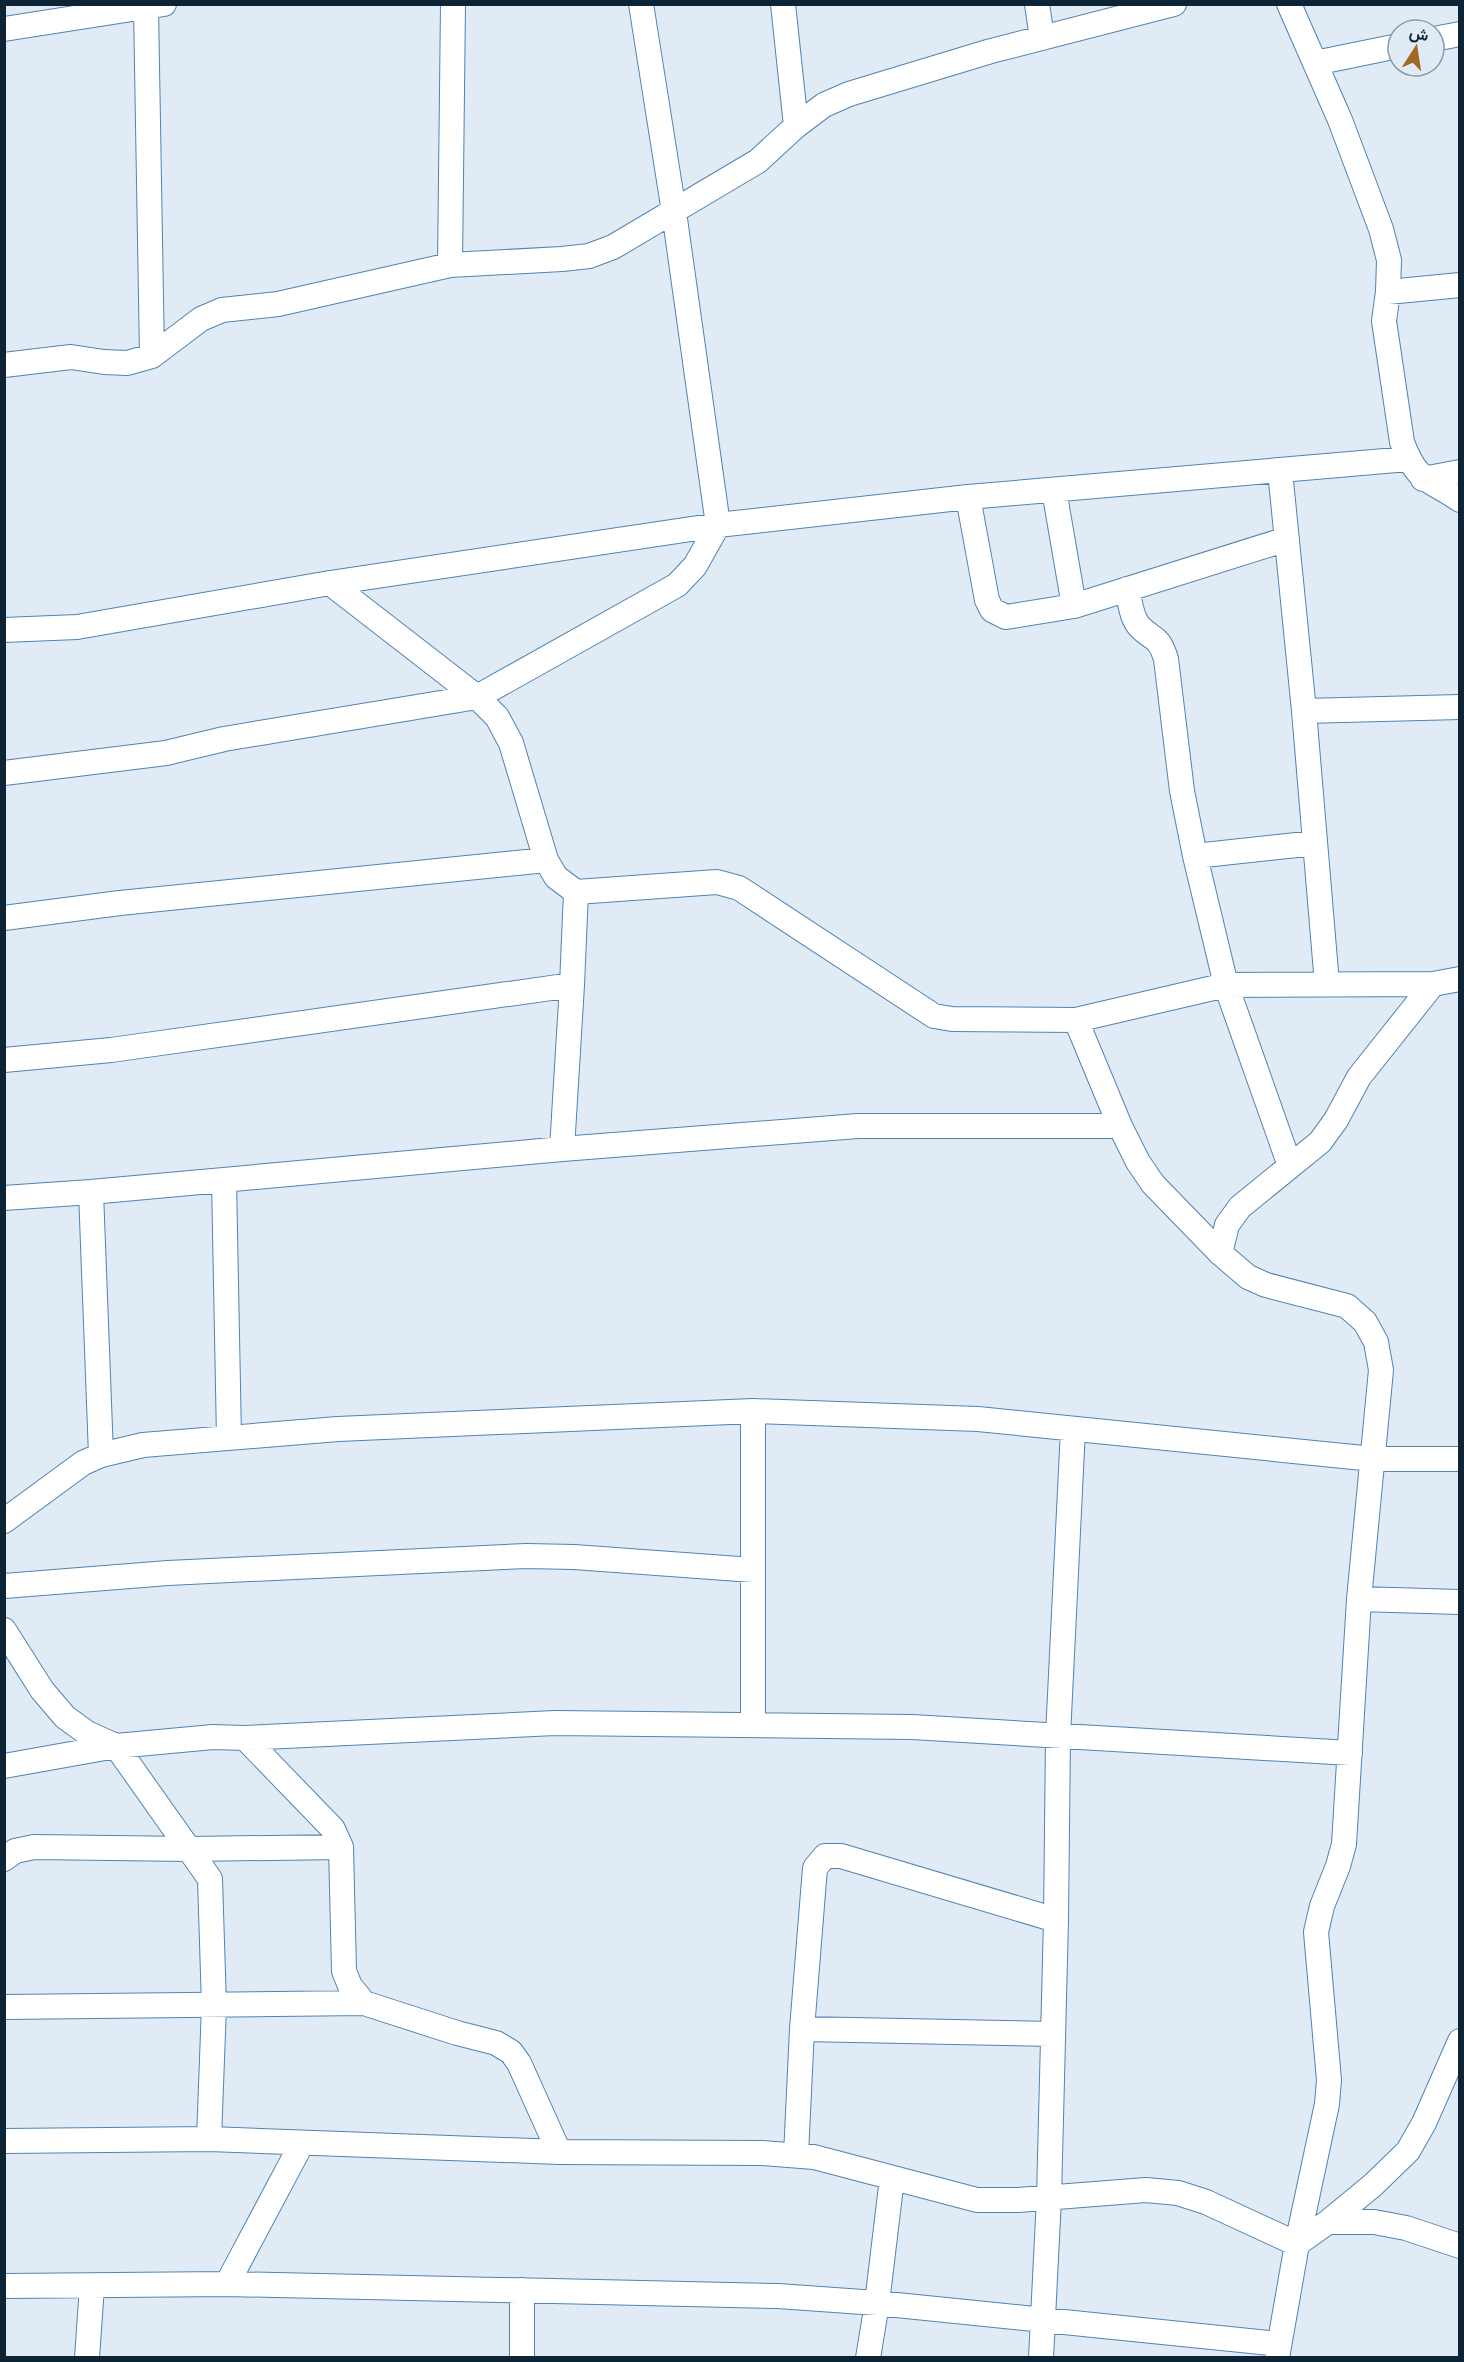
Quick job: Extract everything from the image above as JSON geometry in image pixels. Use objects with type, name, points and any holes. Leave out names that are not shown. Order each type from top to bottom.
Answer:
[{"type":"street","points":[[450,265],[453,4]]},
{"type":"street","points":[[4,773],[166,753],[224,739],[477,697],[676,585],[695,566],[718,525],[674,212],[641,4]]},
{"type":"street","points":[[783,4],[796,126]]},
{"type":"street","points":[[1037,4],[1042,38]]},
{"type":"street","points":[[4,365],[71,357],[128,363],[152,356],[201,319],[222,310],[278,304],[450,265],[589,256],[613,247],[758,161],[796,126],[824,105],[849,94],[991,51],[1174,4]]},
{"type":"street","points":[[1289,4],[1340,120],[1381,229],[1389,260],[1384,321],[1402,442],[1408,459],[1423,479],[1460,500]]},
{"type":"street","points":[[4,29],[155,6],[152,356]]},
{"type":"street","points":[[1315,63],[1386,48]]},
{"type":"street","points":[[1388,292],[1460,285]]},
{"type":"street","points":[[4,630],[77,627],[330,583],[718,525],[968,497],[1408,459]]},
{"type":"street","points":[[1280,471],[1328,984]]},
{"type":"street","points":[[1423,479],[1460,472]]},
{"type":"street","points":[[1054,490],[1074,606]]},
{"type":"street","points":[[968,497],[987,600],[992,610],[1006,616],[1074,606],[1287,539]]},
{"type":"street","points":[[330,583],[477,697],[497,717],[511,743],[546,860],[556,877],[576,892],[717,882],[739,888],[934,1016],[952,1019],[1076,1020],[1226,985],[1433,984],[1460,979]]},
{"type":"street","points":[[1127,589],[1134,619],[1140,628],[1154,636],[1162,646],[1166,658],[1182,791],[1226,985],[1290,1166]]},
{"type":"street","points":[[1304,711],[1460,707]]},
{"type":"street","points":[[1195,856],[1315,843]]},
{"type":"street","points":[[4,918],[120,903],[546,860]]},
{"type":"street","points":[[562,1149],[573,985],[576,892]]},
{"type":"street","points":[[1220,1253],[1227,1225],[1240,1207],[1320,1142],[1336,1120],[1359,1077],[1433,984]]},
{"type":"street","points":[[4,1060],[111,1050],[573,985]]},
{"type":"street","points":[[4,2286],[227,2284],[778,2296],[877,2303],[1045,2320],[1278,2351],[1297,2244],[1327,2104],[1329,2080],[1316,1932],[1322,1906],[1344,1844],[1359,1599],[1381,1370],[1376,1342],[1365,1322],[1347,1306],[1266,1285],[1248,1277],[1220,1253],[1153,1184],[1138,1162],[1120,1126],[1076,1020]]},
{"type":"street","points":[[4,1198],[562,1149],[858,1126],[1120,1126]]},
{"type":"street","points":[[224,1180],[229,1438]]},
{"type":"street","points":[[91,1192],[101,1455]]},
{"type":"street","points":[[753,1411],[753,1725]]},
{"type":"street","points":[[4,1521],[83,1463],[101,1455],[143,1445],[338,1429],[753,1411],[978,1419],[1373,1459],[1460,1459]]},
{"type":"street","points":[[1041,2358],[1045,2320],[1049,2198],[1058,1736],[1073,1429]]},
{"type":"street","points":[[4,1586],[168,1574],[526,1556],[574,1557],[753,1570]]},
{"type":"street","points":[[1359,1599],[1460,1602]]},
{"type":"street","points":[[4,1630],[42,1690],[65,1718],[87,1733],[116,1746],[210,1879],[214,2006],[209,2139]]},
{"type":"street","points":[[4,1766],[116,1746],[213,1737],[245,1738],[555,1723],[912,1727],[1350,1753]]},
{"type":"street","points":[[245,1738],[333,1829],[341,1847],[344,1971],[350,1986],[364,2003]]},
{"type":"street","points":[[4,1859],[15,1851],[34,1847],[189,1850],[341,1847]]},
{"type":"street","points":[[796,2155],[802,2029],[815,1868],[825,1856],[841,1856],[1056,1920]]},
{"type":"street","points":[[4,2007],[364,2003],[496,2043],[511,2052],[519,2062],[559,2152]]},
{"type":"street","points":[[802,2029],[1052,2034]]},
{"type":"street","points":[[1297,2244],[1373,2185],[1408,2151],[1424,2123],[1460,2042]]},
{"type":"street","points":[[4,2140],[209,2139],[559,2152],[796,2155],[823,2159],[976,2200],[1018,2200],[1146,2190],[1178,2193],[1206,2202],[1297,2244]]},
{"type":"street","points":[[227,2284],[302,2143]]},
{"type":"street","points":[[868,2358],[892,2178]]},
{"type":"street","points":[[1328,2222],[1374,2222],[1406,2228],[1460,2247]]},
{"type":"street","points":[[87,2358],[92,2286]]},
{"type":"street","points":[[522,2290],[522,2358]]}]
